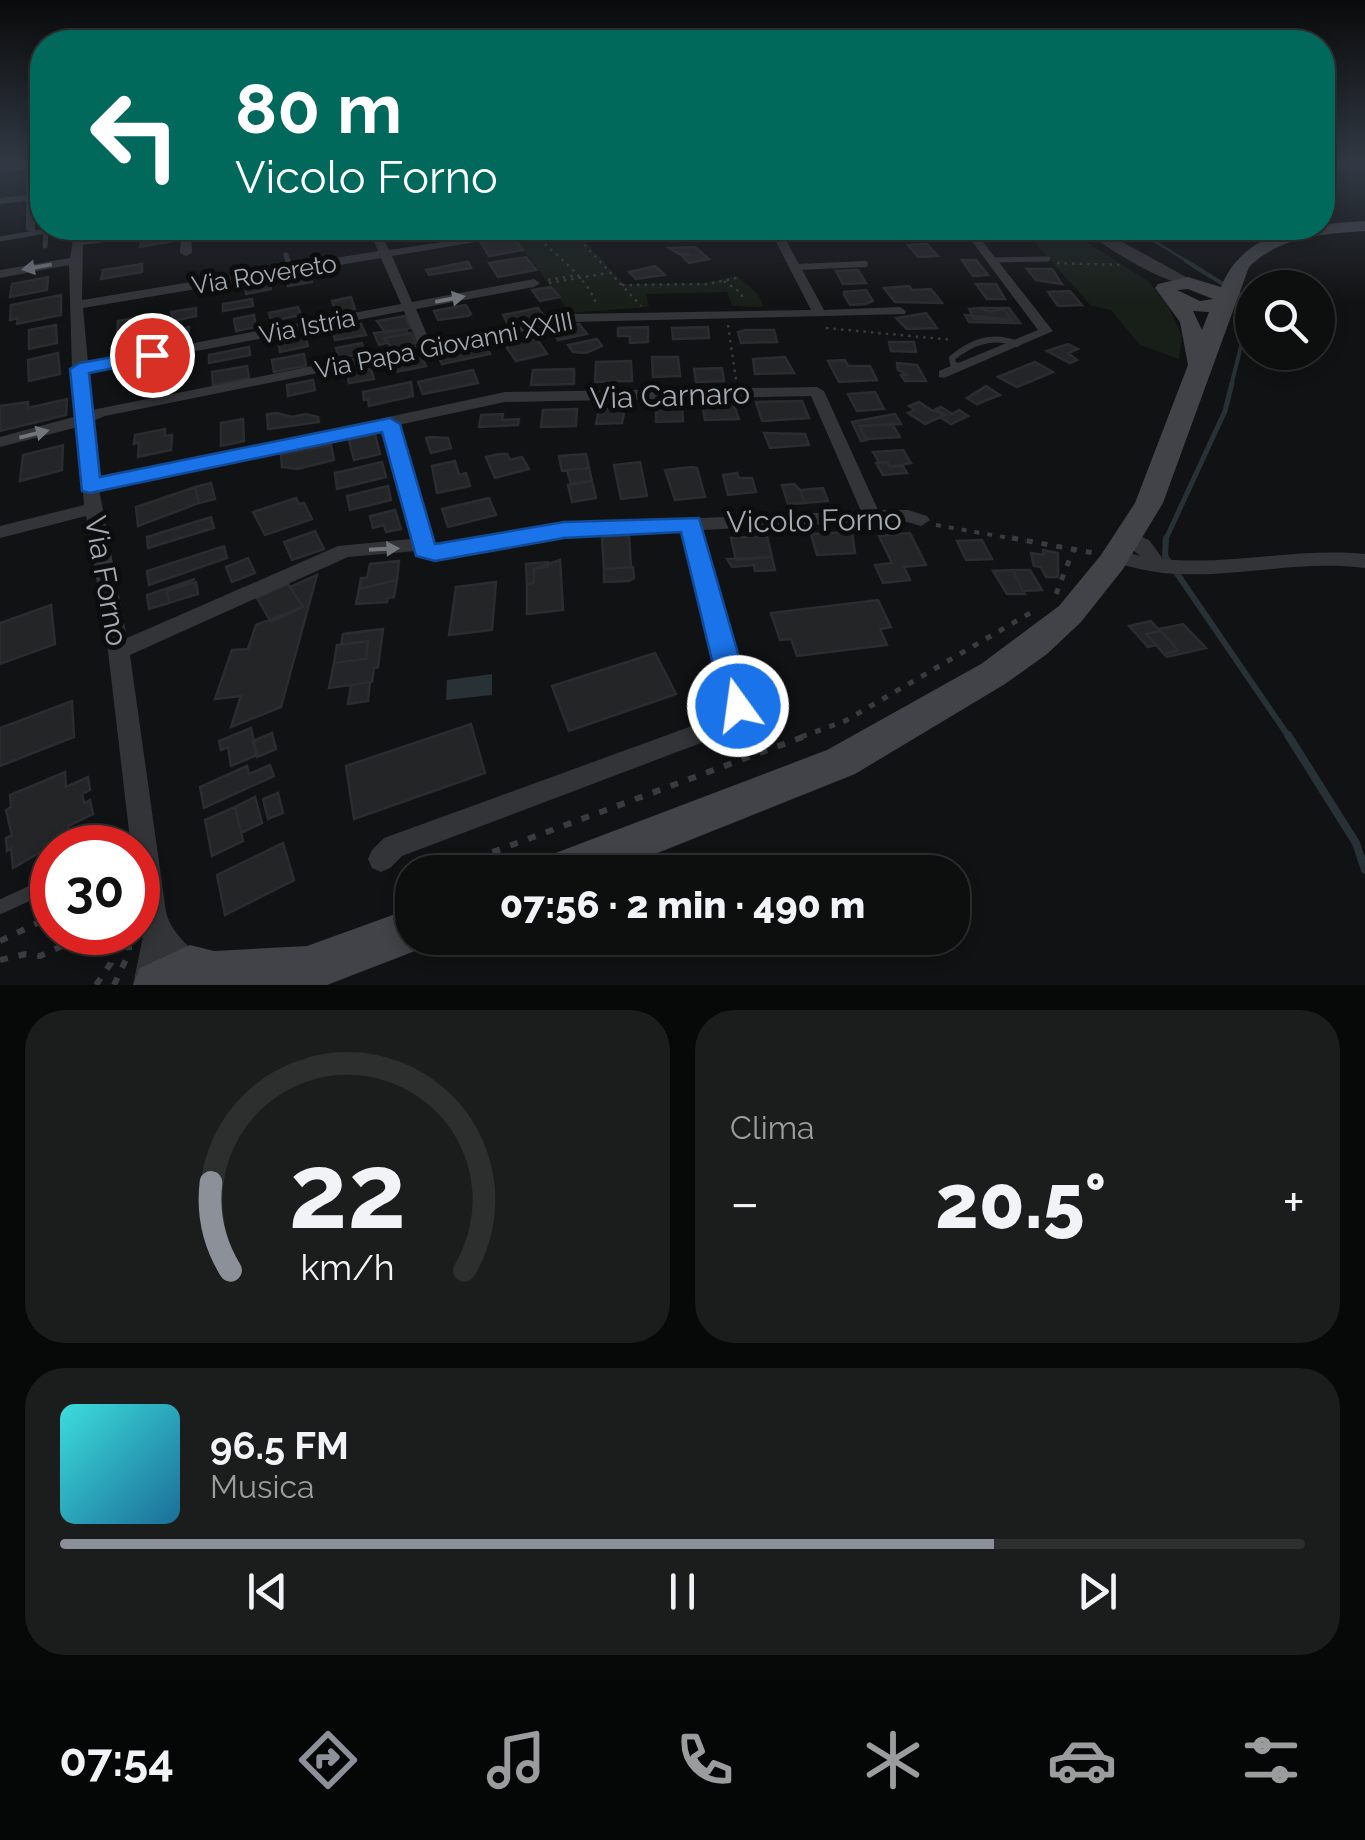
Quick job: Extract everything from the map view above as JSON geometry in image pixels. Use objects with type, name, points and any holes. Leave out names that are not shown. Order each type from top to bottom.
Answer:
[{"type":"main road","points":[[1335,231],[1365,226]]},
{"type":"main road","points":[[1168,293],[1198,306],[1258,250],[1282,240]]},
{"type":"main road","points":[[1168,293],[1219,286]]},
{"type":"main road","points":[[603,855],[841,762],[994,674],[1036,645],[1070,614],[1118,552],[1160,477],[1198,362],[1209,346],[1219,286]]},
{"type":"main road","points":[[1168,293],[1190,322],[1198,362]]},
{"type":"main road","points":[[185,979],[297,976],[395,915]]},
{"type":"street","points":[[78,242],[93,240]]},
{"type":"street","points":[[184,240],[186,253]]},
{"type":"street","points":[[379,240],[426,348]]},
{"type":"street","name":"Via Rovereto","points":[[76,305],[469,240]]},
{"type":"street","points":[[781,240],[818,310],[813,314],[826,328]]},
{"type":"street","points":[[944,374],[1046,331],[978,240]]},
{"type":"street","points":[[1090,240],[1168,293]]},
{"type":"street","points":[[1108,240],[1151,266],[1219,286]]},
{"type":"street","name":"Via Forno","points":[[78,242],[76,305],[92,509],[118,651],[137,825]]},
{"type":"street","points":[[0,274],[75,260]]},
{"type":"street","name":"Via Istria","points":[[80,369],[534,283]]},
{"type":"street","name":"Via Papa Giovanni XXIII","points":[[0,442],[84,419],[572,318],[650,312],[900,311]]},
{"type":"street","name":"Via Carnaro","points":[[90,486],[505,397],[817,392],[872,516]]},
{"type":"street","points":[[390,424],[422,544]]},
{"type":"street","points":[[0,532],[92,509]]},
{"type":"street","name":"Vicolo Forno","points":[[118,651],[344,551],[422,544],[425,550],[435,552],[564,530],[872,516],[920,520]]},
{"type":"street","points":[[381,859],[393,847],[704,732],[734,717],[738,706],[691,524]]},
{"type":"street","points":[[1118,552],[1162,568],[1188,570],[1334,558],[1365,561]]},
{"type":"street","name":"Via Forno","points":[[160,952],[185,979]]},
{"type":"lane","points":[[0,237],[30,230]]},
{"type":"lane","points":[[0,237],[30,232]]},
{"type":"lane","points":[[45,246],[46,240]]},
{"type":"lane","points":[[286,254],[290,270]]},
{"type":"lane","points":[[994,260],[1047,260]]},
{"type":"lane","points":[[796,267],[865,264]]},
{"type":"lane","points":[[961,368],[953,364],[952,358],[967,346],[999,338],[1016,344]]},
{"type":"lane","points":[[0,907],[30,893]]},
{"type":"path","points":[[540,240],[556,258],[582,276],[592,300],[604,310]]},
{"type":"path","points":[[581,240],[650,312]]},
{"type":"path","points":[[1047,260],[1068,266],[1126,265]]},
{"type":"path","points":[[534,283],[611,272]]},
{"type":"path","points":[[622,285],[738,278]]},
{"type":"path","points":[[724,281],[741,293],[747,308]]},
{"type":"path","points":[[726,312],[739,394]]},
{"type":"path","points":[[826,328],[948,338],[967,346]]},
{"type":"path","name":"Vicolo Forno","points":[[920,520],[1036,546],[1118,552]]},
{"type":"path","points":[[1054,597],[1074,548]]},
{"type":"path","points":[[485,855],[845,721],[1044,605]]},
{"type":"path","points":[[0,941],[30,927]]},
{"type":"path","points":[[0,960],[30,955]]},
{"type":"path","points":[[96,985],[111,964],[111,955]]},
{"type":"path","points":[[114,985],[129,955]]},
{"type":"shaded area","points":[[516,240],[584,240],[624,284],[706,283],[737,276],[758,294],[764,307],[732,306],[727,292],[646,294],[649,307],[570,313]]},
{"type":"shaded area","points":[[1033,240],[1084,240],[1149,282],[1169,308],[1182,337],[1179,359],[1140,345],[1111,310],[1091,306]]},
{"type":"shaded area","points":[[492,674],[492,695],[446,700],[447,680]]},
{"type":"building","points":[[142,240],[173,240],[173,241],[140,247]]},
{"type":"building","points":[[516,240],[523,250],[489,256],[481,243]]},
{"type":"building","points":[[927,244],[938,256],[918,257],[908,245]]},
{"type":"building","points":[[695,247],[709,259],[689,263],[681,255],[690,254],[679,254],[669,248]]},
{"type":"building","points":[[526,257],[536,270],[498,277],[489,263]]},
{"type":"building","points":[[962,260],[976,260],[988,275],[973,276]]},
{"type":"building","points":[[468,262],[471,268],[429,275],[426,270]]},
{"type":"building","points":[[142,264],[142,272],[101,279],[103,270]]},
{"type":"building","points":[[655,266],[665,275],[636,279],[629,272]]},
{"type":"building","points":[[1027,269],[1052,269],[1062,284],[1036,280]]},
{"type":"building","points":[[858,270],[866,283],[843,284],[836,271]]},
{"type":"building","points":[[310,273],[312,282],[288,286],[286,277]]},
{"type":"building","points":[[48,277],[47,290],[10,297],[12,284]]},
{"type":"building","points":[[270,278],[271,289],[246,294],[246,282]]},
{"type":"building","points":[[976,284],[996,284],[1005,299],[987,299]]},
{"type":"building","points":[[909,286],[912,290],[931,289],[942,303],[895,302],[884,288]]},
{"type":"building","points":[[551,287],[560,297],[540,301],[532,290]]},
{"type":"building","points":[[866,290],[873,301],[866,304],[850,305],[844,295],[844,292]]},
{"type":"building","points":[[1070,291],[1082,305],[1058,306],[1048,292]]},
{"type":"building","points":[[61,295],[61,315],[17,324],[18,318],[10,320],[11,305]]},
{"type":"building","points":[[351,297],[355,309],[336,312],[332,301]]},
{"type":"building","points":[[252,299],[253,306],[223,311],[223,304]]},
{"type":"building","points":[[466,305],[471,314],[468,316],[438,320],[434,311]]},
{"type":"building","points":[[298,307],[301,315],[271,321],[269,313]]},
{"type":"building","points":[[196,308],[196,316],[173,321],[171,312]]},
{"type":"building","points":[[538,308],[544,316],[508,324],[503,315]]},
{"type":"building","points":[[980,308],[1009,308],[1020,323],[969,322],[965,315],[1012,320],[1003,309],[989,312]]},
{"type":"building","points":[[969,309],[989,312],[1003,309],[1012,320],[974,319]]},
{"type":"building","points":[[926,313],[937,328],[907,329],[896,318]]},
{"type":"building","points":[[254,315],[256,327],[236,331],[234,319]]},
{"type":"building","points":[[405,316],[410,328],[386,333],[377,321]]},
{"type":"building","points":[[140,317],[139,330],[117,334],[118,321]]},
{"type":"building","points":[[361,324],[366,335],[335,340],[332,330]]},
{"type":"building","points":[[579,324],[587,334],[558,340],[551,330]]},
{"type":"building","points":[[56,325],[57,343],[29,349],[29,330]]},
{"type":"building","points":[[189,327],[188,340],[165,345],[164,332]]},
{"type":"building","points":[[648,327],[648,342],[630,343],[630,336],[618,336],[618,328]]},
{"type":"building","points":[[708,327],[709,338],[673,339],[672,328]]},
{"type":"building","points":[[406,329],[408,334],[384,338],[386,343],[379,345],[374,333]]},
{"type":"building","points":[[774,330],[777,342],[741,343],[738,332]]},
{"type":"building","points":[[411,333],[416,343],[392,348],[384,338]]},
{"type":"building","points":[[149,334],[149,344],[116,350],[118,340]]},
{"type":"building","points":[[305,335],[308,346],[280,352],[278,341]]},
{"type":"building","points":[[534,335],[547,354],[516,361],[503,342]]},
{"type":"building","points":[[597,339],[602,346],[586,353],[573,352],[568,345]]},
{"type":"building","points":[[889,342],[914,342],[916,352],[891,351]]},
{"type":"building","points":[[362,343],[365,353],[339,358],[336,348]]},
{"type":"building","points":[[484,344],[490,354],[442,364],[437,354]]},
{"type":"building","points":[[1068,344],[1078,349],[1068,353],[1077,360],[1070,363],[1047,351]]},
{"type":"building","points":[[249,347],[250,355],[209,363],[209,355]]},
{"type":"building","points":[[58,353],[60,374],[29,381],[28,360]]},
{"type":"building","points":[[304,354],[306,366],[274,372],[272,360]]},
{"type":"building","points":[[185,357],[185,374],[158,380],[159,362]]},
{"type":"building","points":[[652,357],[678,357],[680,376],[653,377]]},
{"type":"building","points":[[785,357],[794,373],[755,374],[753,359]]},
{"type":"building","points":[[422,358],[426,366],[390,373],[387,365]]},
{"type":"building","points":[[845,360],[848,366],[870,366],[877,380],[839,382],[828,361]]},
{"type":"building","points":[[631,361],[632,381],[595,382],[596,362]]},
{"type":"building","points":[[1035,362],[1053,372],[1017,387],[998,377]]},
{"type":"building","points":[[897,363],[917,365],[926,381],[905,381],[901,375],[908,375],[898,370]]},
{"type":"building","points":[[247,366],[249,378],[213,385],[212,372]]},
{"type":"building","points":[[722,368],[724,381],[696,382],[694,369]]},
{"type":"building","points":[[371,369],[374,379],[349,383],[347,374]]},
{"type":"building","points":[[574,369],[574,384],[531,385],[533,370]]},
{"type":"building","points":[[473,370],[478,383],[423,394],[418,382]]},
{"type":"building","points":[[313,380],[315,390],[288,396],[287,385]]},
{"type":"building","points":[[411,382],[413,396],[369,406],[368,399],[364,400],[363,392]]},
{"type":"building","points":[[986,386],[1000,395],[977,404],[967,398]]},
{"type":"building","points":[[875,392],[884,409],[857,411],[848,394]]},
{"type":"building","points":[[67,399],[66,415],[0,431],[0,406],[28,402],[28,408]]},
{"type":"building","points":[[802,401],[809,418],[762,421],[756,402]]},
{"type":"building","points":[[919,402],[945,415],[925,424],[908,413],[915,410],[909,406]]},
{"type":"building","points":[[733,403],[739,419],[705,420],[702,404]]},
{"type":"building","points":[[656,406],[682,406],[683,421],[656,422]]},
{"type":"building","points":[[941,407],[952,414],[959,410],[968,416],[951,424],[940,417],[945,415],[936,409]]},
{"type":"building","points":[[625,408],[622,423],[596,424],[599,410]]},
{"type":"building","points":[[577,409],[576,426],[541,427],[543,410]]},
{"type":"building","points":[[267,414],[292,417],[306,414],[318,417],[319,422],[268,429]]},
{"type":"building","points":[[503,414],[502,420],[519,419],[518,425],[479,427],[481,415]]},
{"type":"building","points":[[895,414],[901,424],[859,426],[867,440],[861,441],[852,422]]},
{"type":"building","points":[[243,419],[244,441],[221,446],[221,423]]},
{"type":"building","points":[[892,424],[900,437],[866,439],[859,426]]},
{"type":"building","points":[[165,429],[165,436],[172,435],[171,450],[138,457],[139,442],[134,444],[135,435]]},
{"type":"building","points":[[764,433],[805,434],[809,445],[770,448]]},
{"type":"building","points":[[375,434],[380,454],[354,460],[349,440]]},
{"type":"building","points":[[426,438],[448,438],[451,448],[431,453]]},
{"type":"building","points":[[63,445],[62,470],[20,481],[23,455]]},
{"type":"building","points":[[331,445],[334,460],[297,469],[282,467],[281,455]]},
{"type":"building","points":[[903,450],[911,463],[890,467],[887,462],[879,462],[873,452]]},
{"type":"building","points":[[507,454],[510,460],[522,457],[529,469],[495,478],[486,457]]},
{"type":"building","points":[[586,454],[589,468],[562,471],[559,456]]},
{"type":"building","points":[[455,461],[459,475],[466,473],[470,486],[437,493],[432,466]]},
{"type":"building","points":[[382,462],[386,477],[337,489],[335,473]]},
{"type":"building","points":[[640,462],[647,496],[621,499],[614,465]]},
{"type":"building","points":[[887,462],[890,467],[903,466],[907,473],[883,475],[876,463]]},
{"type":"building","points":[[589,468],[592,481],[571,484],[567,470]]},
{"type":"building","points":[[697,468],[705,497],[675,500],[665,470]]},
{"type":"building","points":[[737,473],[739,478],[752,478],[756,492],[728,495],[723,475]]},
{"type":"building","points":[[592,481],[596,498],[572,502],[568,485]]},
{"type":"building","points":[[211,483],[215,499],[199,503],[195,487]]},
{"type":"building","points":[[794,484],[805,503],[788,504],[782,485]]},
{"type":"building","points":[[388,486],[391,500],[350,510],[347,496]]},
{"type":"building","points":[[195,487],[199,503],[138,526],[136,507]]},
{"type":"building","points":[[823,488],[828,501],[805,503],[800,490]]},
{"type":"building","points":[[296,498],[299,504],[304,503],[312,519],[265,535],[253,512]]},
{"type":"building","points":[[489,498],[496,515],[448,527],[442,509]]},
{"type":"building","points":[[395,510],[401,529],[386,532],[384,525],[373,528],[370,516]]},
{"type":"building","points":[[211,517],[214,528],[148,548],[147,537]]},
{"type":"building","points":[[315,531],[324,549],[292,560],[284,542]]},
{"type":"building","points":[[852,532],[855,553],[817,555],[811,534]]},
{"type":"building","points":[[910,533],[926,565],[904,567],[910,580],[883,583],[875,565],[892,563],[879,536]]},
{"type":"building","points":[[629,535],[631,567],[604,569],[602,537]]},
{"type":"building","points":[[767,536],[772,557],[736,560],[731,538]]},
{"type":"building","points":[[982,540],[992,559],[966,560],[957,541]]},
{"type":"building","points":[[224,546],[227,558],[149,585],[147,571]]},
{"type":"building","points":[[1043,550],[1058,553],[1058,577],[1046,577],[1041,567],[1034,566],[1031,553],[1043,555]]},
{"type":"building","points":[[772,557],[775,570],[755,571],[754,565],[732,567],[727,559]]},
{"type":"building","points":[[248,558],[255,573],[232,582],[226,567]]},
{"type":"building","points":[[560,560],[563,610],[527,614],[527,584],[534,583],[534,569]]},
{"type":"building","points":[[399,561],[397,580],[359,589],[370,564]]},
{"type":"building","points":[[548,562],[548,567],[534,569],[534,583],[527,584],[526,564]]},
{"type":"building","points":[[633,567],[634,578],[629,581],[604,582],[604,569]]},
{"type":"building","points":[[1013,570],[1030,570],[1042,590],[1023,591]]},
{"type":"building","points":[[1013,570],[1025,594],[1007,594],[993,571]]},
{"type":"building","points":[[317,575],[281,707],[231,727],[241,696],[215,699],[232,650],[248,649],[256,625],[303,607],[290,587]]},
{"type":"building","points":[[195,579],[167,591],[169,603],[149,609],[147,595]]},
{"type":"building","points":[[397,580],[394,597],[387,602],[356,604],[359,589]]},
{"type":"building","points":[[196,582],[198,594],[169,603],[167,591]]},
{"type":"building","points":[[496,582],[492,630],[449,635],[456,587]]},
{"type":"building","points":[[288,584],[303,607],[271,622],[257,598]]},
{"type":"building","points":[[878,600],[891,627],[880,629],[887,645],[797,656],[791,639],[780,640],[771,613]]},
{"type":"building","points":[[51,605],[55,644],[0,664],[0,623]]},
{"type":"building","points":[[1151,621],[1160,631],[1146,634],[1156,645],[1148,647],[1129,626]]},
{"type":"building","points":[[1183,624],[1206,648],[1167,657],[1164,654],[1178,650],[1159,629]]},
{"type":"building","points":[[383,629],[372,682],[329,688],[334,663],[366,659],[368,641],[341,645],[343,634]]},
{"type":"building","points":[[1160,631],[1178,650],[1164,654],[1146,634]]},
{"type":"building","points":[[368,641],[366,659],[334,663],[337,645]]},
{"type":"building","points":[[655,653],[676,694],[569,731],[552,686]]},
{"type":"building","points":[[370,682],[368,701],[348,704],[351,685]]},
{"type":"building","points":[[72,701],[74,737],[0,766],[0,728]]},
{"type":"building","points":[[471,724],[485,773],[354,819],[346,766]]},
{"type":"building","points":[[251,728],[257,755],[231,766],[228,747],[221,750],[219,741]]},
{"type":"building","points":[[272,733],[276,749],[257,757],[253,741]]},
{"type":"building","points":[[270,765],[274,776],[204,808],[200,787],[247,766],[249,774]]},
{"type":"building","points":[[65,772],[66,787],[88,777],[90,790],[82,794],[84,803],[90,800],[93,814],[70,825],[30,825],[30,858],[13,868],[6,838],[12,835],[6,810],[11,807],[10,795]]},
{"type":"building","points":[[278,793],[283,813],[268,819],[263,799]]},
{"type":"building","points":[[255,797],[262,823],[241,833],[235,807]]},
{"type":"building","points":[[235,807],[243,841],[212,856],[205,820]]},
{"type":"building","points":[[283,843],[294,880],[225,915],[217,875]]},
{"type":"waterway","points":[[1153,240],[1190,263]]},
{"type":"waterway","points":[[1186,261],[1239,294],[1250,311],[1231,386]]},
{"type":"waterway","points":[[1166,539],[1225,411],[1232,383]]},
{"type":"waterway","points":[[1166,539],[1165,556],[1289,737]]},
{"type":"waterway","points":[[1288,735],[1356,843],[1365,870]]},
{"type":"route","points":[[152,355],[80,369],[90,486],[390,424],[425,550],[435,552],[564,530],[691,524],[738,706]]}]
